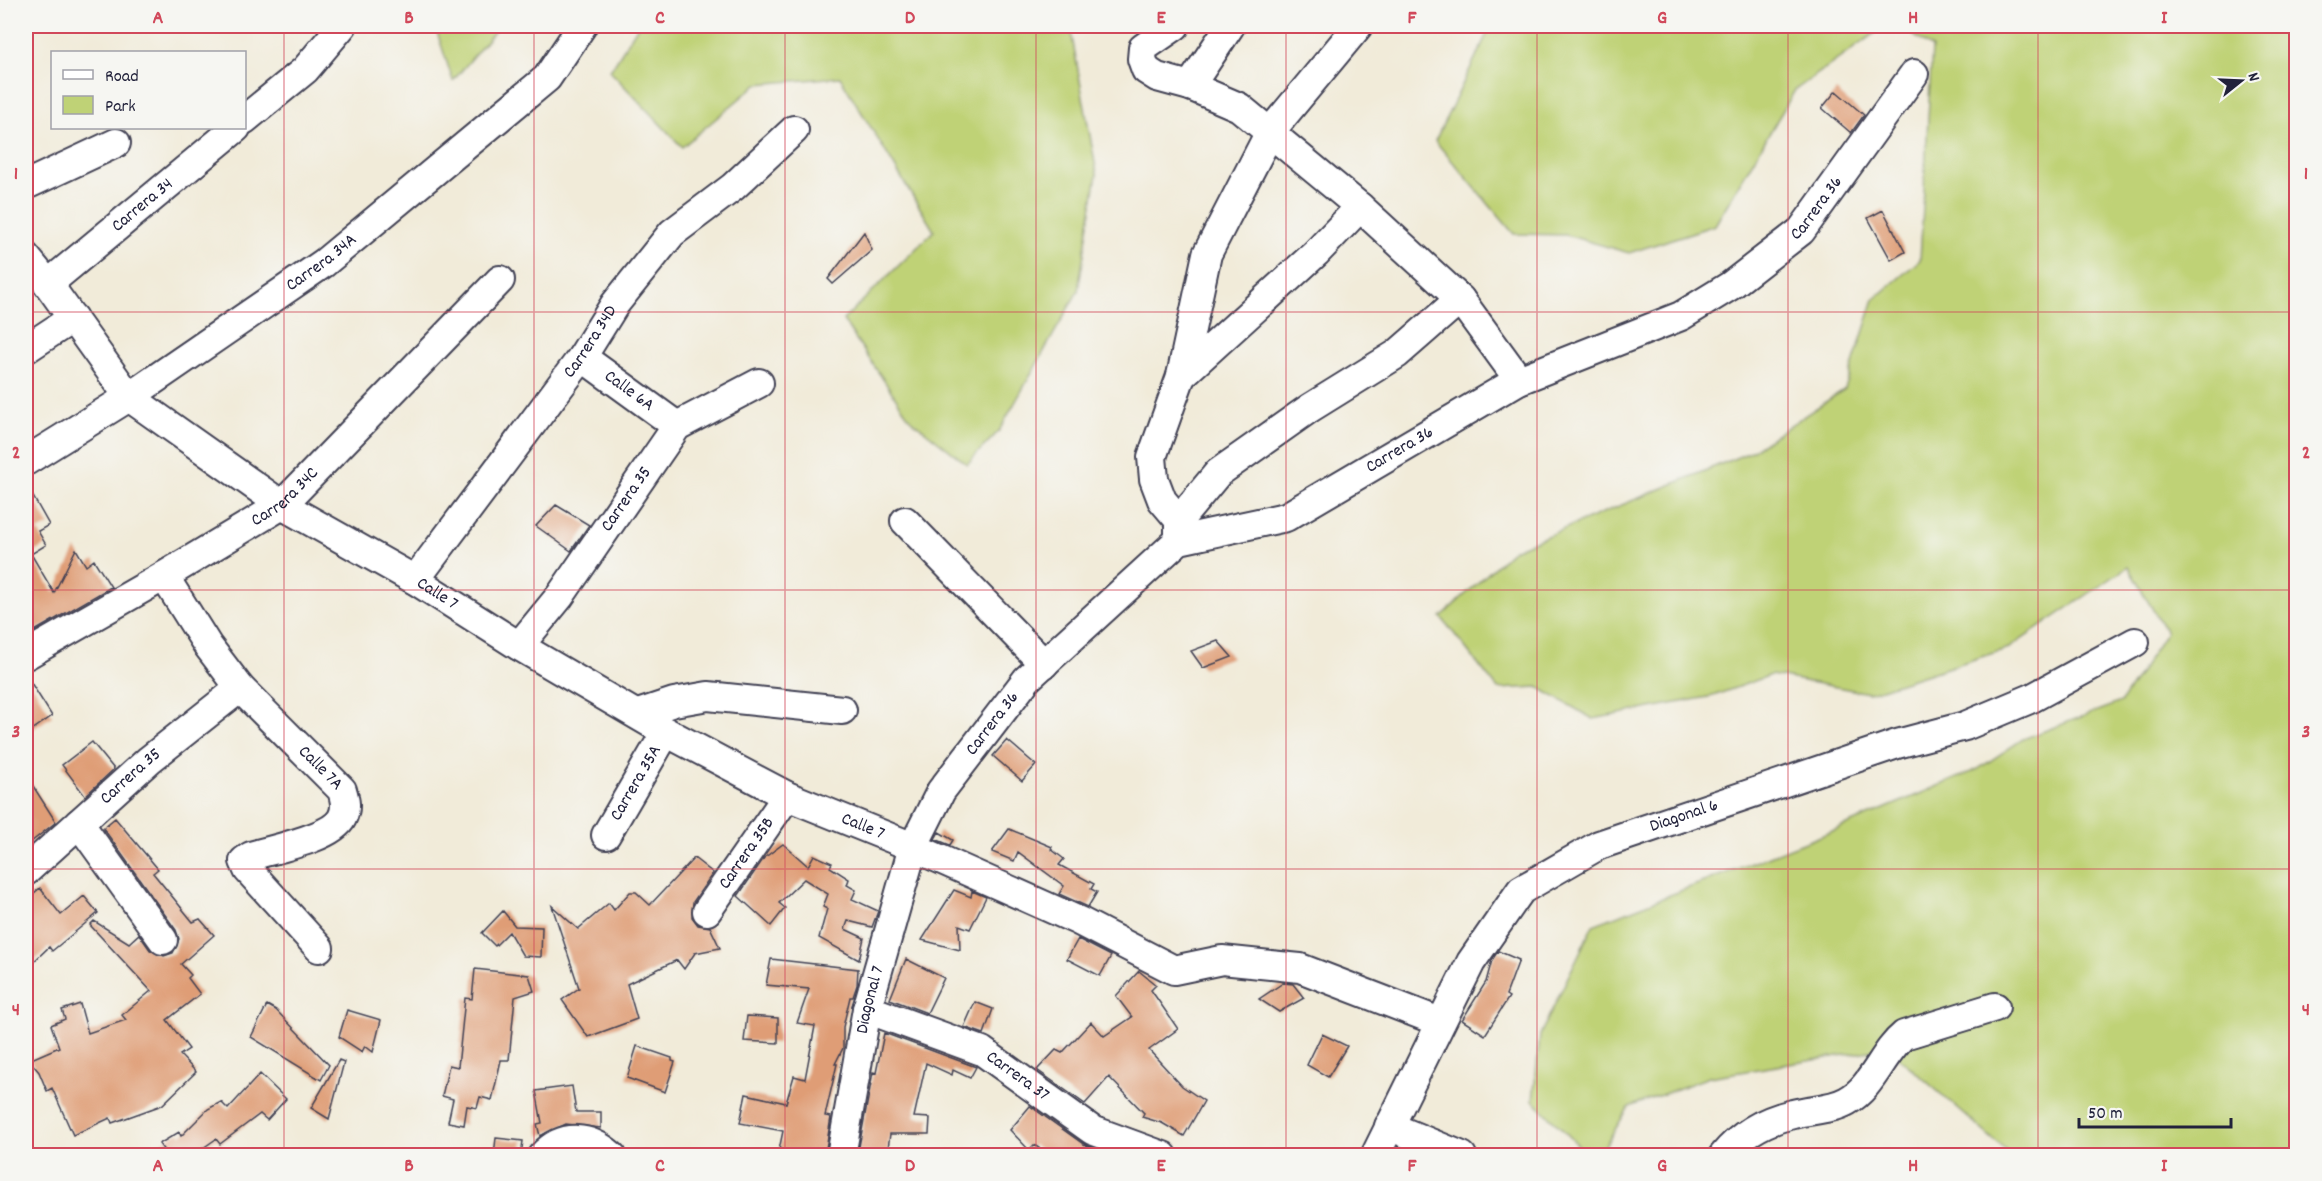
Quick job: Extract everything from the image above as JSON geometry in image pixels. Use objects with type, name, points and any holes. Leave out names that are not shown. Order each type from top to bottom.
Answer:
[{"type":"street","points":[[246,118],[305,70],[342,26]]},
{"type":"street","name":"Carrera 34A","points":[[26,461],[129,397],[324,263],[547,78],[582,26]]},
{"type":"street","points":[[1175,26],[1143,48],[1142,59],[1146,70],[1157,78],[1190,86],[1239,107],[1270,132],[1360,207],[1460,299],[1519,380]]},
{"type":"street","points":[[1190,86],[1230,26]]},
{"type":"street","points":[[1358,26],[1270,132],[1207,254],[1181,376],[1152,457],[1154,479],[1162,500],[1179,530],[1218,473],[1310,408],[1397,354],[1460,299]]},
{"type":"street","name":"Carrera 36","points":[[913,847],[941,791],[1027,679],[1179,530],[1286,517],[1519,380],[1681,316],[1730,286],[1801,231],[1914,74]]},
{"type":"street","name":"Carrera 34","points":[[48,284],[235,129]]},
{"type":"street","name":"Carrera 34D","points":[[415,580],[582,357],[615,304],[672,233],[733,186],[794,130]]},
{"type":"street","points":[[26,185],[116,143]]},
{"type":"street","points":[[1181,376],[1316,253],[1360,207]]},
{"type":"street","name":"Calle 7","points":[[26,257],[129,397],[282,505],[415,580],[519,646],[666,732],[787,796],[913,847],[1079,921],[1174,970],[1222,960],[1300,968],[1440,1022]]},
{"type":"street","name":"Carrera 34C","points":[[26,655],[282,505],[500,280]]},
{"type":"street","points":[[26,349],[73,318]]},
{"type":"street","name":"Calle 6A","points":[[582,357],[677,426]]},
{"type":"street","name":"Carrera 35","points":[[519,646],[560,596],[677,426],[759,383]]},
{"type":"street","points":[[905,521],[1044,664]]},
{"type":"street","name":"Calle 7A","points":[[164,576],[208,646],[240,688],[342,790],[346,805],[342,819],[330,832],[251,856],[244,861],[248,870],[318,948]]},
{"type":"street","name":"Diagonal 6","points":[[1375,1155],[1471,962],[1521,890],[1599,845],[1897,744],[1965,726],[2032,698],[2135,642]]},
{"type":"street","name":"Carrera 35","points":[[26,871],[149,760],[240,688]]},
{"type":"street","points":[[638,714],[674,702],[708,696],[842,710]]},
{"type":"street","name":"Carrera 35A","points":[[606,835],[666,732]]},
{"type":"street","name":"Carrera 35B","points":[[707,911],[787,796]]},
{"type":"street","points":[[79,823],[163,940]]},
{"type":"street","name":"Diagonal 7","points":[[841,1155],[867,1009],[913,847]]},
{"type":"street","points":[[1723,1155],[1753,1129],[1792,1114],[1824,1109],[1848,1101],[1870,1079],[1894,1043],[1904,1035],[1995,1006]]},
{"type":"street","name":"Carrera 37","points":[[867,1009],[982,1051],[1092,1130],[1163,1155]]},
{"type":"street","points":[[1389,1126],[1462,1155]]},
{"type":"street","points":[[542,1155],[565,1140],[584,1139],[600,1144],[612,1155]]},
{"type":"green space","points":[[435,26],[499,26],[453,81]]},
{"type":"green space","points":[[638,26],[1070,26],[1097,174],[1078,291],[999,431],[967,464],[910,419],[843,320],[934,231],[840,77],[757,84],[682,147],[610,71]]},
{"type":"green space","points":[[1491,26],[1885,26],[1795,90],[1715,225],[1629,253],[1566,235],[1514,234],[1435,141]]},
{"type":"green space","points":[[1900,26],[2296,26],[2296,1155],[2011,1155],[1888,1048],[1709,1077],[1629,1107],[1599,1155],[1588,1155],[1533,1100],[1540,1035],[1593,925],[1816,838],[1978,769],[2023,739],[2121,702],[2166,632],[2128,567],[2009,648],[1869,693],[1771,675],[1713,696],[1593,719],[1538,687],[1498,689],[1441,617],[1513,550],[1750,452],[1845,389],[1874,299],[1920,260],[1932,48]]},
{"type":"building","points":[[1836,91],[1864,115],[1851,133],[1822,108]]},
{"type":"building","points":[[1883,210],[1905,252],[1891,260],[1868,218]]},
{"type":"building","points":[[864,232],[872,250],[833,284],[828,279]]},
{"type":"building","points":[[26,484],[49,525],[38,531],[46,545],[31,554],[54,593],[76,549],[86,566],[94,560],[111,587],[26,636]]},
{"type":"building","points":[[556,505],[589,525],[571,551],[536,526]]},
{"type":"building","points":[[1218,641],[1232,657],[1203,668],[1191,651]]},
{"type":"building","points":[[26,675],[52,716],[26,734]]},
{"type":"building","points":[[1007,740],[1036,765],[1022,781],[993,756]]},
{"type":"building","points":[[92,742],[114,769],[85,796],[62,765]]},
{"type":"building","points":[[26,775],[56,822],[26,846]]},
{"type":"building","points":[[115,818],[158,869],[153,873],[193,922],[200,919],[214,935],[181,964],[191,975],[188,978],[200,994],[167,1020],[189,1049],[180,1055],[196,1072],[162,1105],[112,1123],[110,1118],[73,1135],[52,1088],[47,1091],[39,1072],[29,1060],[59,1047],[51,1025],[65,1019],[62,1010],[80,1004],[88,1033],[126,1020],[122,1015],[151,991],[90,925],[94,921],[129,943],[139,934],[150,950],[164,956],[173,953],[179,939],[176,930],[103,828]]},
{"type":"building","points":[[1009,829],[1052,847],[1051,849],[1064,859],[1059,865],[1094,884],[1091,889],[1097,892],[1088,907],[1059,894],[1064,886],[1018,852],[1014,861],[992,852]]},
{"type":"building","points":[[939,832],[953,840],[950,845],[935,839]]},
{"type":"building","points":[[783,844],[808,866],[814,855],[832,863],[830,867],[849,879],[847,885],[856,890],[852,899],[878,911],[872,927],[848,921],[845,929],[864,938],[859,960],[819,938],[827,909],[823,907],[828,894],[804,879],[779,903],[785,908],[771,926],[738,896],[764,858]]},
{"type":"building","points":[[694,858],[713,873],[693,902],[692,917],[698,925],[710,927],[720,948],[695,953],[684,969],[677,960],[627,984],[637,1019],[588,1037],[562,1000],[579,988],[552,906],[578,929],[609,903],[614,910],[630,892],[636,892],[650,905]]},
{"type":"building","points":[[40,888],[61,915],[84,896],[98,913],[52,951],[49,947],[26,969],[26,900]]},
{"type":"building","points":[[954,890],[971,897],[972,891],[986,897],[970,929],[959,925],[960,950],[922,940]]},
{"type":"building","points":[[503,911],[515,926],[542,927],[541,957],[523,956],[509,932],[495,946],[482,933]]},
{"type":"building","points":[[1078,939],[1111,956],[1100,976],[1067,959]]},
{"type":"building","points":[[1498,951],[1519,960],[1506,995],[1509,997],[1485,1035],[1462,1020],[1486,982],[1492,960]]},
{"type":"building","points":[[771,959],[858,969],[857,985],[853,997],[850,997],[843,1027],[843,1048],[835,1064],[837,1064],[825,1116],[831,1117],[825,1155],[778,1155],[783,1131],[740,1123],[746,1094],[786,1103],[794,1076],[805,1079],[815,1026],[797,1023],[809,989],[766,985]]},
{"type":"building","points":[[906,959],[944,978],[927,1013],[890,999]]},
{"type":"building","points":[[475,969],[529,975],[534,991],[515,997],[509,1060],[501,1060],[492,1100],[480,1097],[477,1108],[467,1106],[464,1125],[448,1122],[453,1099],[442,1096],[449,1065],[458,1067],[465,998],[472,999]]},
{"type":"building","points":[[1139,971],[1156,985],[1151,990],[1178,1029],[1149,1050],[1182,1086],[1204,1101],[1184,1136],[1162,1123],[1142,1117],[1144,1113],[1109,1077],[1085,1104],[1037,1070],[1056,1050],[1062,1053],[1091,1022],[1104,1036],[1132,1017],[1116,996]]},
{"type":"building","points":[[1283,983],[1293,984],[1304,998],[1279,1012],[1259,999]]},
{"type":"building","points":[[975,1002],[993,1009],[984,1034],[964,1027]]},
{"type":"building","points":[[267,1005],[276,1010],[329,1065],[321,1080],[251,1037]]},
{"type":"building","points":[[347,1010],[381,1020],[373,1052],[365,1046],[362,1052],[339,1037]]},
{"type":"building","points":[[747,1016],[778,1018],[778,1043],[744,1041]]},
{"type":"building","points":[[884,1033],[976,1067],[970,1078],[953,1070],[952,1075],[926,1063],[914,1117],[930,1118],[929,1134],[890,1134],[887,1155],[858,1152],[873,1072],[876,1073]]},
{"type":"building","points":[[1322,1034],[1347,1046],[1328,1077],[1307,1065]]},
{"type":"building","points":[[637,1046],[672,1058],[675,1062],[665,1092],[627,1078]]},
{"type":"building","points":[[339,1060],[344,1062],[329,1119],[311,1108]]},
{"type":"building","points":[[260,1074],[286,1099],[267,1120],[260,1114],[220,1144],[216,1139],[193,1155],[161,1155],[165,1152],[159,1144],[179,1132],[181,1136],[208,1109],[221,1102],[228,1109]]},
{"type":"building","points":[[572,1086],[576,1112],[601,1112],[601,1128],[566,1124],[540,1136],[537,1124],[542,1123],[536,1091]]},
{"type":"building","points":[[1030,1106],[1082,1143],[1105,1155],[1050,1155],[1034,1145],[1029,1150],[1010,1130]]},
{"type":"building","points":[[496,1138],[523,1141],[521,1155],[494,1155]]}]
